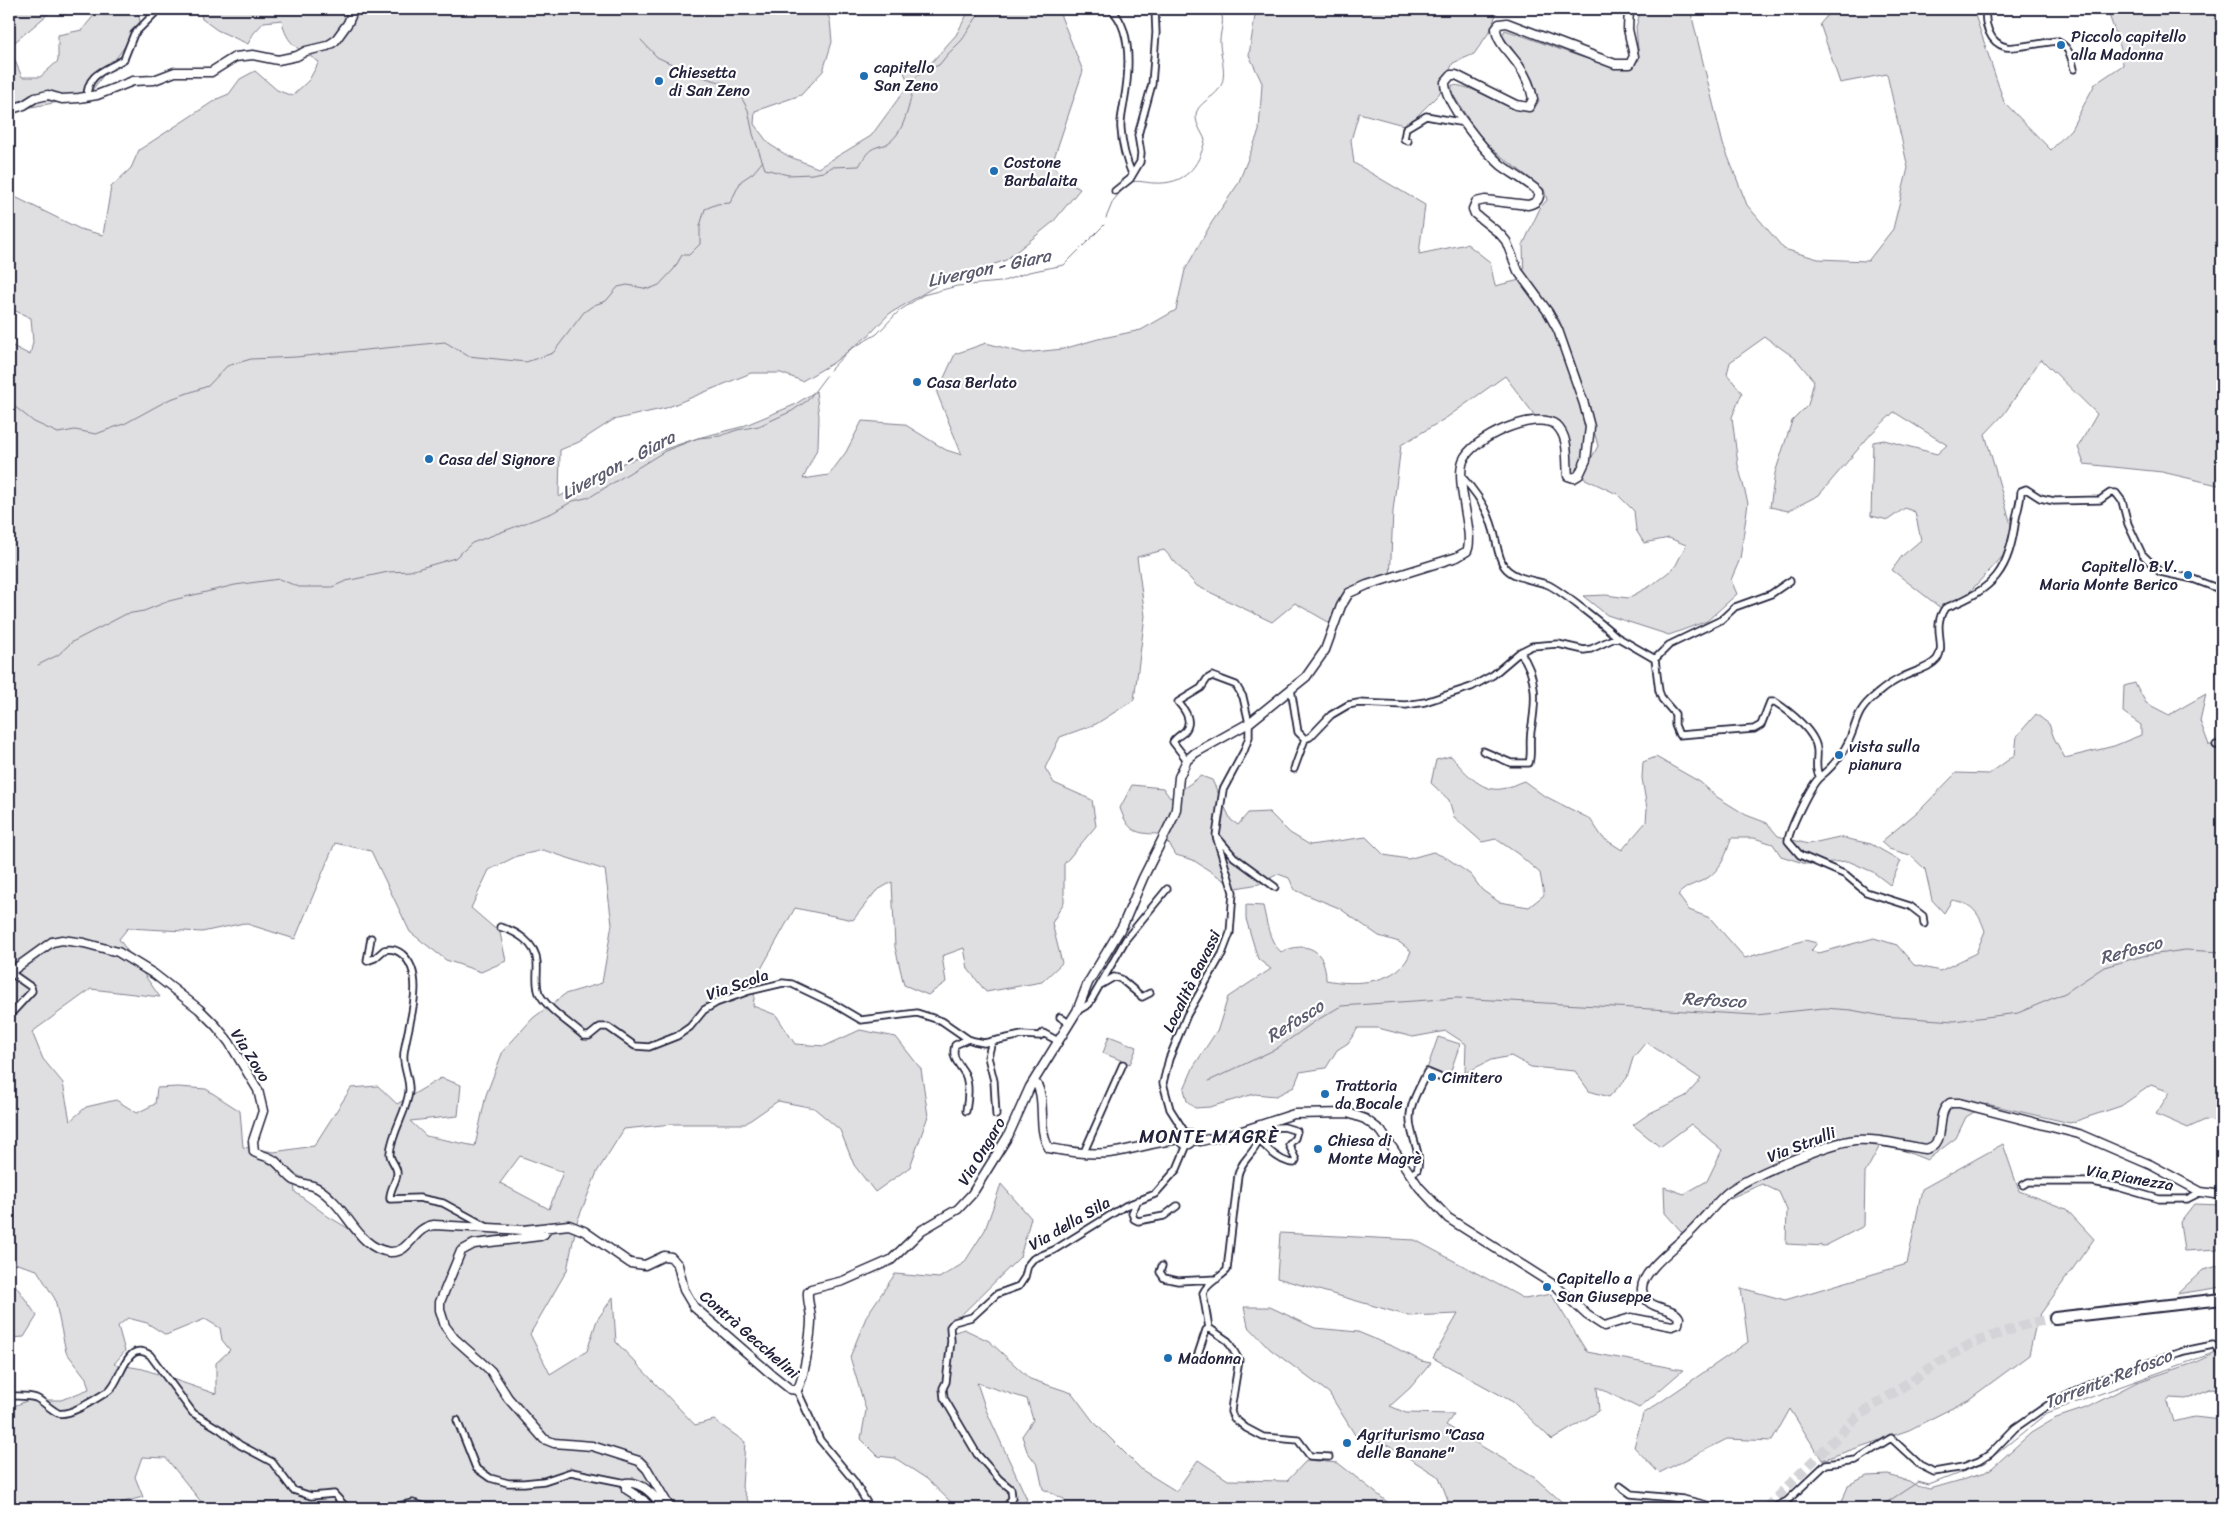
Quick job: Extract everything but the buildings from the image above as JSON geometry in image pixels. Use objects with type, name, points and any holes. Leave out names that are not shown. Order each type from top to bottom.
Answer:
[{"type":"highway","points":[[2055,1318],[2222,1299]]},
{"type":"main road","points":[[9,110],[24,105],[35,98],[48,95],[68,99],[97,95],[132,81],[154,80],[175,72],[211,72],[235,57],[253,55],[278,60],[297,56],[306,50],[327,46],[335,40],[348,23],[354,9]]},
{"type":"main road","points":[[1187,760],[1195,753],[1249,723],[1306,678],[1320,660],[1329,642],[1340,606],[1349,593],[1367,585],[1457,557],[1467,551],[1470,542],[1461,466],[1465,456],[1481,440],[1492,433],[1517,425],[1539,421],[1551,423],[1560,431],[1566,443],[1568,476],[1574,478],[1579,475],[1586,460],[1590,427],[1584,404],[1556,325],[1518,271],[1506,241],[1475,214],[1473,209],[1476,202],[1485,200],[1534,204],[1538,200],[1539,192],[1491,156],[1465,123],[1445,92],[1445,82],[1451,75],[1456,75],[1522,107],[1529,107],[1533,96],[1523,72],[1496,34],[1499,24],[1507,22],[1624,66],[1630,64],[1634,56],[1628,30],[1629,9]]},
{"type":"main road","name":"Via Ongaro","points":[[797,1390],[801,1383],[809,1336],[811,1317],[808,1292],[811,1289],[843,1281],[891,1260],[922,1230],[958,1209],[981,1182],[1008,1136],[1034,1081],[1077,1011],[1088,983],[1127,917],[1143,878],[1173,818],[1176,809],[1179,777],[1187,760]]},
{"type":"main road","name":"Via Zovo","points":[[10,973],[52,942],[62,940],[84,943],[118,952],[154,974],[199,1009],[216,1026],[229,1042],[258,1090],[263,1111],[253,1141],[254,1152],[274,1160],[296,1182],[314,1186],[324,1193],[338,1206],[359,1233],[381,1249],[390,1252],[400,1251],[405,1248],[418,1231],[426,1226],[488,1227]]},
{"type":"main road","points":[[1034,1081],[1040,1088],[1042,1129],[1049,1148],[1113,1153],[1152,1143],[1187,1139],[1201,1141],[1255,1128],[1294,1114],[1320,1112],[1355,1114],[1381,1131],[1411,1174]]},
{"type":"main road","name":"Via Strulli","points":[[1411,1174],[1431,1202],[1448,1218],[1557,1287],[1600,1325],[1609,1326],[1631,1318],[1676,1326],[1679,1321],[1677,1314],[1648,1301],[1642,1289],[1644,1280],[1671,1249],[1725,1195],[1743,1182],[1846,1141],[1870,1141],[1926,1149],[1931,1148],[1939,1139],[1942,1113],[1950,1103],[1959,1103],[2079,1134],[2151,1164]]},
{"type":"main road","name":"Via Pianezza","points":[[2151,1164],[2201,1192],[2222,1195]]},
{"type":"main road","name":"Contrà Gecchelini","points":[[488,1227],[522,1230],[561,1225],[575,1226],[630,1263],[638,1266],[645,1265],[664,1256],[671,1257],[678,1265],[684,1290],[694,1307],[770,1374],[790,1389],[797,1390]]},
{"type":"main road","points":[[548,1227],[544,1234],[540,1236],[482,1242],[461,1250],[440,1302],[440,1310],[446,1326],[454,1338],[492,1371],[508,1398],[544,1438],[554,1443],[592,1446],[639,1461],[647,1469],[670,1508]]},
{"type":"main road","points":[[650,1508],[644,1500],[626,1488],[626,1483],[634,1483],[648,1491],[664,1508]]},
{"type":"street","points":[[86,96],[87,89],[99,72],[124,59],[134,34],[159,9]]},
{"type":"street","points":[[1112,9],[1122,23],[1126,42],[1128,59],[1120,127],[1127,162],[1132,174]]},
{"type":"street","points":[[1115,191],[1130,179],[1140,162],[1141,152],[1138,135],[1152,84],[1156,33],[1155,9]]},
{"type":"street","points":[[1986,9],[1985,21],[1989,32],[1999,44],[2010,48],[2056,41],[2062,43],[2071,54],[2074,69]]},
{"type":"street","points":[[1408,141],[1404,140],[1406,128],[1426,116],[1465,123]]},
{"type":"street","points":[[1462,477],[1486,510],[1493,527],[1498,555],[1508,571],[1530,580],[1548,584],[1617,637],[1655,659]]},
{"type":"street","points":[[1924,924],[1923,916],[1910,906],[1866,892],[1840,871],[1800,855],[1788,841],[1796,817],[1820,777],[1826,774],[1844,749],[1863,706],[1888,686],[1930,665],[1938,658],[1941,648],[1938,623],[1945,608],[1990,585],[2003,567],[2011,550],[2021,491],[2024,489],[2040,498],[2054,501],[2100,500],[2110,493],[2116,493],[2122,501],[2128,524],[2142,554],[2160,572],[2193,578],[2222,590]]},
{"type":"street","points":[[1655,659],[1669,645],[1720,620],[1735,607],[1771,594],[1790,581]]},
{"type":"street","points":[[1294,769],[1305,739],[1310,737],[1331,715],[1348,705],[1358,703],[1406,705],[1437,698],[1471,687],[1486,679],[1520,652],[1532,646],[1558,644],[1584,650],[1591,649],[1617,637]]},
{"type":"street","points":[[1483,751],[1511,763],[1529,763],[1530,733],[1534,718],[1534,680],[1527,662],[1520,652]]},
{"type":"street","points":[[1655,659],[1659,691],[1662,699],[1674,714],[1675,725],[1679,735],[1754,729],[1762,725],[1770,702],[1775,702],[1805,726],[1813,739],[1816,746],[1817,771],[1820,777]]},
{"type":"street","points":[[1187,760],[1173,742],[1186,730],[1188,719],[1187,712],[1178,702],[1201,688],[1207,679],[1212,676],[1239,688],[1249,723]]},
{"type":"street","points":[[1291,689],[1298,732],[1305,739]]},
{"type":"street","name":"Località Gavassi","points":[[1187,1139],[1170,1109],[1163,1083],[1169,1059],[1187,1015],[1222,954],[1230,933],[1233,892],[1216,836],[1223,790],[1244,751],[1249,737],[1249,723]]},
{"type":"street","points":[[1216,836],[1234,857],[1276,887]]},
{"type":"street","points":[[1077,1011],[1089,1004],[1126,939],[1167,889]]},
{"type":"street","name":"Via Scola","points":[[500,927],[508,929],[526,940],[537,959],[537,986],[540,994],[546,1003],[584,1036],[589,1036],[600,1027],[608,1027],[635,1046],[648,1047],[677,1036],[690,1027],[704,1010],[716,1003],[749,991],[783,982],[792,984],[834,1004],[860,1020],[917,1013],[942,1021],[968,1039],[984,1043],[1022,1035],[1040,1036],[1043,1033],[1058,1041]]},
{"type":"street","points":[[371,938],[367,961],[375,958],[384,950],[397,950],[411,965],[414,987],[413,1013],[403,1058],[409,1091],[406,1109],[390,1151],[397,1176],[390,1193],[390,1199],[419,1198],[443,1204],[488,1227]]},
{"type":"street","points":[[9,1016],[32,991],[31,987],[10,973]]},
{"type":"street","points":[[1101,985],[1114,977],[1121,979],[1142,997],[1150,993]]},
{"type":"street","points":[[1060,1017],[1069,1023]]},
{"type":"street","points":[[966,1111],[968,1095],[965,1076],[953,1058],[953,1051],[955,1045],[968,1039]]},
{"type":"street","points":[[992,1041],[988,1056],[994,1081],[996,1115]]},
{"type":"street","points":[[1084,1152],[1123,1064]]},
{"type":"street","points":[[1411,1174],[1417,1170],[1419,1162],[1410,1122],[1411,1107],[1427,1072],[1439,1077]]},
{"type":"street","points":[[1289,1127],[1295,1129],[1297,1132],[1289,1145],[1296,1160],[1294,1163],[1289,1163],[1270,1151],[1259,1140],[1255,1128],[1289,1127]]},
{"type":"street","name":"Via della Sila","points":[[1006,1508],[1012,1498],[1012,1489],[999,1479],[977,1454],[944,1398],[943,1388],[946,1382],[951,1341],[950,1327],[954,1322],[972,1317],[997,1294],[1019,1286],[1025,1277],[1028,1265],[1033,1259],[1054,1250],[1106,1217],[1138,1200],[1155,1194],[1177,1169],[1187,1139]]},
{"type":"street","points":[[1259,1140],[1239,1169],[1227,1270],[1219,1279],[1206,1287],[1203,1293],[1209,1328],[1228,1341],[1238,1360],[1231,1412],[1234,1418],[1246,1428],[1263,1437],[1298,1440],[1310,1456],[1329,1457]]},
{"type":"street","name":"Via Pianezza","points":[[2023,1185],[2028,1182],[2093,1182],[2118,1186],[2159,1199],[2187,1199],[2201,1192]]},
{"type":"street","name":"Via della Sila","points":[[1138,1200],[1132,1213],[1134,1219],[1138,1221],[1164,1216],[1177,1206]]},
{"type":"street","points":[[1162,1266],[1160,1272],[1164,1278],[1178,1281],[1219,1279]]},
{"type":"street","points":[[1197,1357],[1206,1330],[1209,1328]]},
{"type":"street","points":[[1773,1508],[1786,1500],[1826,1464],[1856,1460],[1891,1438],[1920,1465],[1934,1472],[1963,1467],[1979,1461],[1990,1454],[2015,1428],[2048,1405],[2096,1381],[2184,1351],[2213,1345],[2222,1354]]},
{"type":"street","points":[[9,1396],[34,1397],[62,1413],[80,1408],[111,1390],[130,1355],[141,1351],[148,1353],[193,1413],[221,1430],[240,1445],[275,1464],[293,1490],[311,1496],[333,1494],[347,1508]]},
{"type":"street","points":[[797,1390],[820,1440],[854,1481],[870,1508]]},
{"type":"street","points":[[457,1420],[476,1468],[490,1478],[508,1483],[524,1483],[544,1481],[571,1472],[626,1483]]},
{"type":"street","points":[[1620,1486],[1631,1494],[1683,1499],[1718,1508]]},
{"type":"street","points":[[388,1508],[413,1503],[430,1508]]},
{"type":"shaded area","points":[[9,9],[54,9],[9,47]]},
{"type":"shaded area","points":[[99,9],[137,9],[141,25],[87,97],[9,111],[9,47],[22,77],[40,77],[58,61],[58,35],[82,30]]},
{"type":"shaded area","points":[[200,9],[825,9],[830,20],[832,42],[823,71],[801,95],[755,111],[754,124],[769,144],[788,156],[818,168],[871,136],[909,84],[900,63],[931,63],[956,35],[970,9],[1058,9],[1083,71],[1052,164],[1063,179],[1080,189],[1053,222],[1006,260],[941,283],[889,314],[869,335],[833,363],[802,381],[781,373],[751,373],[666,408],[613,420],[579,442],[560,450],[559,497],[608,468],[698,438],[741,427],[794,405],[816,391],[819,416],[818,447],[803,479],[829,475],[846,452],[862,421],[904,424],[946,450],[962,455],[937,393],[955,354],[986,343],[1024,353],[1063,349],[1141,330],[1176,310],[1185,270],[1212,222],[1238,184],[1259,131],[1262,83],[1249,55],[1256,9],[1498,9],[1490,31],[1474,54],[1453,63],[1439,94],[1407,126],[1359,113],[1351,140],[1354,163],[1425,205],[1419,254],[1467,244],[1490,262],[1495,286],[1524,279],[1523,245],[1540,208],[1547,200],[1544,189],[1493,150],[1475,130],[1452,93],[1452,85],[1463,86],[1512,107],[1534,109],[1539,101],[1524,66],[1502,36],[1505,30],[1597,62],[1628,68],[1639,60],[1636,27],[1640,13],[1650,9],[1690,9],[1723,144],[1747,205],[1784,249],[1818,259],[1868,261],[1893,229],[1908,168],[1887,74],[1840,83],[1820,24],[1833,9],[1973,9],[2004,102],[2051,150],[2071,129],[2095,84],[2123,65],[2122,52],[2107,9],[2222,9],[2222,486],[2162,472],[2084,464],[2078,447],[2097,414],[2041,359],[2004,414],[1985,434],[2012,528],[2003,556],[1961,601],[1942,609],[1892,570],[1902,556],[1921,540],[1915,512],[1905,508],[1888,520],[1871,516],[1873,442],[1884,440],[1937,454],[1947,445],[1894,412],[1871,434],[1819,495],[1788,511],[1770,507],[1775,473],[1792,421],[1808,405],[1814,381],[1795,358],[1765,337],[1730,362],[1727,374],[1742,393],[1732,417],[1738,465],[1748,503],[1740,559],[1731,580],[1737,594],[1707,621],[1669,635],[1607,615],[1583,596],[1606,595],[1628,598],[1652,585],[1675,567],[1686,545],[1669,538],[1644,543],[1636,530],[1634,511],[1617,494],[1581,477],[1598,446],[1580,378],[1559,319],[1530,286],[1548,312],[1590,427],[1586,460],[1578,473],[1573,475],[1568,471],[1560,431],[1551,423],[1539,421],[1505,376],[1446,418],[1401,445],[1393,511],[1390,581],[1368,587],[1355,594],[1345,606],[1337,627],[1295,603],[1272,622],[1197,586],[1164,550],[1137,557],[1145,616],[1134,700],[1096,724],[1060,737],[1045,768],[1054,783],[1092,800],[1096,826],[1064,864],[1064,902],[1052,923],[1062,963],[1042,982],[986,992],[968,969],[964,948],[942,956],[946,982],[928,995],[904,985],[895,947],[892,882],[876,891],[853,920],[795,908],[757,976],[753,1006],[776,1015],[795,1044],[825,1046],[860,1030],[896,1037],[921,1069],[928,1116],[910,1167],[875,1192],[854,1165],[840,1130],[814,1108],[778,1101],[745,1124],[672,1124],[624,1129],[597,1172],[577,1222],[567,1270],[530,1334],[550,1374],[587,1351],[597,1320],[613,1297],[616,1342],[695,1425],[714,1420],[745,1442],[742,1487],[751,1508],[206,1508],[166,1458],[142,1457],[135,1477],[143,1497],[100,1508],[9,1508],[9,1408],[29,1400],[61,1400],[89,1389],[86,1378],[66,1352],[55,1299],[37,1270],[17,1264],[9,1251],[9,344],[30,355],[33,342],[31,318],[9,308],[9,194],[80,229],[103,235],[111,187],[131,168],[139,150],[217,99],[229,94],[240,79],[255,71],[277,90],[292,96],[309,80],[319,62],[290,41],[282,20],[264,22],[253,34],[248,44],[217,30],[202,19]],"holes":[[[335,843],[371,851],[410,932],[446,960],[481,972],[506,961],[500,933],[471,908],[489,870],[517,856],[543,850],[605,870],[612,924],[602,983],[565,994],[533,1018],[503,1051],[486,1095],[475,1146],[426,1136],[410,1121],[458,1116],[461,1085],[441,1078],[397,1104],[378,1086],[351,1088],[314,1146],[274,1152],[243,1147],[240,1111],[206,1089],[157,1088],[155,1104],[137,1113],[116,1100],[86,1107],[70,1121],[63,1083],[43,1059],[32,1032],[91,989],[160,997],[119,939],[128,928],[202,932],[244,923],[295,939]],[[520,1156],[563,1172],[549,1209],[500,1183]],[[293,1173],[325,1191],[343,1207],[363,1237],[329,1217],[295,1192]],[[128,1318],[147,1323],[166,1335],[205,1319],[220,1328],[222,1340],[230,1350],[216,1363],[216,1394],[143,1369],[114,1364],[125,1351],[118,1326]]]},
{"type":"shaded area","points":[[2135,683],[2146,703],[2169,715],[2206,694],[2200,721],[2209,745],[2222,746],[2222,1122],[2205,1120],[2188,1128],[2156,1114],[2170,1092],[2151,1085],[2121,1106],[2070,1123],[1987,1104],[1966,1117],[1956,1138],[1927,1160],[1882,1142],[1865,1173],[1864,1226],[1825,1246],[1786,1244],[1787,1210],[1779,1192],[1762,1184],[1726,1200],[1688,1239],[1665,1213],[1664,1187],[1684,1194],[1707,1181],[1722,1150],[1691,1124],[1660,1147],[1633,1125],[1650,1113],[1686,1096],[1701,1079],[1646,1042],[1633,1058],[1627,1078],[1609,1097],[1589,1091],[1575,1071],[1531,1067],[1511,1056],[1491,1060],[1465,1073],[1466,1044],[1446,1031],[1413,1037],[1378,1028],[1358,1028],[1348,1043],[1337,1050],[1326,1068],[1300,1072],[1294,1087],[1276,1096],[1254,1094],[1210,1107],[1195,1108],[1187,1101],[1184,1089],[1194,1066],[1218,1029],[1228,997],[1271,969],[1258,959],[1246,919],[1246,905],[1263,906],[1273,942],[1281,952],[1299,947],[1314,950],[1323,961],[1326,980],[1350,983],[1375,980],[1387,976],[1405,962],[1411,951],[1399,942],[1379,936],[1339,908],[1295,890],[1289,878],[1278,874],[1259,884],[1236,888],[1193,860],[1176,855],[1170,845],[1159,834],[1138,832],[1126,822],[1120,808],[1132,785],[1163,788],[1170,798],[1201,776],[1212,780],[1231,820],[1238,825],[1248,813],[1269,812],[1290,833],[1310,845],[1366,837],[1384,855],[1408,859],[1433,852],[1447,858],[1471,875],[1482,890],[1499,902],[1529,907],[1544,895],[1540,873],[1518,854],[1496,839],[1482,842],[1454,817],[1449,800],[1431,783],[1436,760],[1451,756],[1479,784],[1493,789],[1501,789],[1524,781],[1543,795],[1590,819],[1603,838],[1622,850],[1646,822],[1647,809],[1642,778],[1643,762],[1656,757],[1700,782],[1717,797],[1746,815],[1767,823],[1778,836],[1808,844],[1839,837],[1871,844],[1901,861],[1890,885],[1873,872],[1848,861],[1806,864],[1781,856],[1773,844],[1754,838],[1731,838],[1728,849],[1714,873],[1689,886],[1678,895],[1689,910],[1710,918],[1745,958],[1805,940],[1817,943],[1811,951],[1819,953],[1874,938],[1897,945],[1914,965],[1940,971],[1976,953],[1985,931],[1980,919],[1970,906],[1959,901],[1952,900],[1944,913],[1932,900],[1925,869],[1910,855],[1889,849],[1881,842],[1922,808],[1956,773],[1989,774],[2015,755],[2017,736],[2036,714],[2049,724],[2065,758],[2114,746],[2141,735],[2141,725],[2123,712],[2124,686]]},
{"type":"shaded area","points":[[1109,1036],[1137,1047],[1130,1064],[1103,1053]]},
{"type":"shaded area","points":[[1438,1037],[1460,1044],[1449,1076],[1427,1069]]},
{"type":"shaded area","points":[[2003,1144],[2019,1191],[2066,1209],[2094,1239],[2037,1319],[2029,1355],[1968,1400],[1909,1430],[1822,1460],[1790,1409],[1772,1441],[1727,1439],[1659,1473],[1634,1447],[1643,1414],[1748,1342],[1741,1288],[1785,1300],[1907,1264],[1922,1189]]},
{"type":"shaded area","points":[[1001,1184],[1031,1218],[1020,1257],[950,1326],[955,1332],[964,1329],[989,1341],[1030,1379],[1072,1393],[1093,1421],[1142,1470],[1176,1491],[1198,1460],[1228,1480],[1287,1481],[1307,1460],[1338,1463],[1395,1508],[1068,1508],[1064,1499],[1043,1489],[1038,1466],[1027,1451],[1022,1436],[1033,1420],[1027,1399],[977,1383],[986,1410],[1027,1499],[1021,1508],[953,1508],[953,1504],[927,1479],[895,1458],[878,1456],[861,1439],[866,1410],[850,1357],[867,1315],[895,1274],[939,1278],[964,1263],[985,1230]]},
{"type":"shaded area","points":[[2194,1204],[2222,1205],[2222,1224],[2220,1224],[2218,1249],[2184,1251],[2180,1222]]},
{"type":"shaded area","points":[[1280,1233],[1415,1240],[1525,1299],[1551,1294],[1587,1352],[1683,1370],[1639,1408],[1597,1387],[1599,1411],[1552,1440],[1513,1402],[1433,1358],[1458,1314],[1409,1316],[1277,1278]]},
{"type":"shaded area","points":[[2222,1265],[2222,1287],[2177,1294],[2203,1270]]},
{"type":"shaded area","points":[[9,1276],[37,1316],[24,1337],[9,1338]]},
{"type":"shaded area","points":[[1244,1307],[1270,1307],[1315,1328],[1358,1332],[1421,1361],[1431,1363],[1410,1388],[1390,1406],[1406,1413],[1454,1414],[1446,1425],[1535,1478],[1563,1503],[1564,1508],[1441,1508],[1448,1500],[1439,1477],[1388,1445],[1355,1435],[1329,1393],[1270,1349],[1248,1326]]},
{"type":"shaded area","points":[[2222,1350],[2222,1390],[2212,1388],[2186,1399],[2170,1398],[2167,1402],[2173,1422],[2194,1417],[2222,1420],[2222,1508],[1840,1508],[1848,1485],[1867,1476],[1888,1475],[1930,1489],[1982,1474],[1992,1468],[2031,1433],[2056,1418],[2086,1408],[2137,1382],[2197,1362]]},
{"type":"waterway","points":[[641,40],[657,57],[695,75],[727,84],[739,93],[748,110],[753,134],[765,169],[788,175],[812,174],[823,172],[832,167],[859,166],[866,154],[878,146],[887,144],[894,138],[904,122],[916,77],[924,71],[939,65],[962,40],[982,9]]},
{"type":"waterway","name":"Livergon - Giara","points":[[1131,182],[1165,183],[1174,181],[1189,172],[1199,158],[1205,140],[1196,118],[1197,110],[1219,89],[1223,78],[1220,45],[1222,20],[1220,9]]},
{"type":"waterway","points":[[9,402],[34,422],[58,433],[75,430],[96,434],[126,423],[168,400],[208,386],[227,366],[251,359],[296,357],[445,342],[468,356],[526,362],[553,353],[584,312],[594,305],[606,301],[618,287],[627,285],[649,289],[659,285],[674,269],[682,255],[689,255],[700,244],[700,226],[705,209],[717,204],[730,203],[741,181],[753,173],[763,161]]},
{"type":"waterway","name":"Livergon - Giara","points":[[1106,218],[1113,201],[1126,185]]},
{"type":"waterway","name":"Livergon - Giara","points":[[830,370],[849,350],[877,334],[899,311],[923,295],[957,286],[1001,282],[1029,272],[1064,265],[1104,225]]},
{"type":"waterway","points":[[38,665],[58,655],[72,642],[126,614],[144,611],[169,601],[235,585],[279,579],[299,587],[332,587],[346,581],[388,572],[410,571],[455,558],[472,543],[552,513],[573,501],[590,497],[665,451],[698,438],[720,436],[737,430],[759,426],[792,411],[808,400],[826,376]]},
{"type":"waterway","name":"Refosco","points":[[1209,1081],[1276,1049],[1314,1022],[1341,1006],[1457,998],[1756,1015],[1824,1008],[1851,1010],[1883,1016],[1954,1021],[2018,1013],[2065,993],[2104,967],[2143,956],[2185,950],[2222,952]]},
{"type":"waterway","name":"Torrente Refosco","points":[[1878,1508],[1918,1482],[1929,1485],[1985,1463],[2047,1413],[2216,1352]]},
{"type":"tunnel","points":[[1766,1508],[1857,1417],[1947,1357],[1973,1343],[2027,1324],[2055,1318]]},
{"type":"place","name":"Piccolo capitello alla Madonna","points":[[2061,45]]},
{"type":"place","name":"capitello San Zeno","points":[[864,76]]},
{"type":"place","name":"Chiesetta di San Zeno","points":[[659,81]]},
{"type":"place","name":"Costone Barbalaita","points":[[994,171]]},
{"type":"place","name":"Casa Berlato","points":[[917,382]]},
{"type":"place","name":"Casa del Signore","points":[[429,459]]},
{"type":"place","name":"Capitello B.V. Maria Monte Berico","points":[[2188,575]]},
{"type":"place","name":"vista sulla pianura","points":[[1839,755]]},
{"type":"place","name":"Cimitero","points":[[1432,1077]]},
{"type":"place","name":"Trattoria da Bocale","points":[[1325,1094]]},
{"type":"place","name":"Chiesa di Monte Magrè","points":[[1318,1149]]},
{"type":"place","name":"Capitello a San Giuseppe","points":[[1547,1287]]},
{"type":"place","name":"Madonna","points":[[1168,1358]]},
{"type":"place","name":"Agriturismo \"Casa delle Banane\"","points":[[1347,1443]]},
{"type":"district","name":"MONTE MAGRÈ","points":[[1209,1136]]}]
